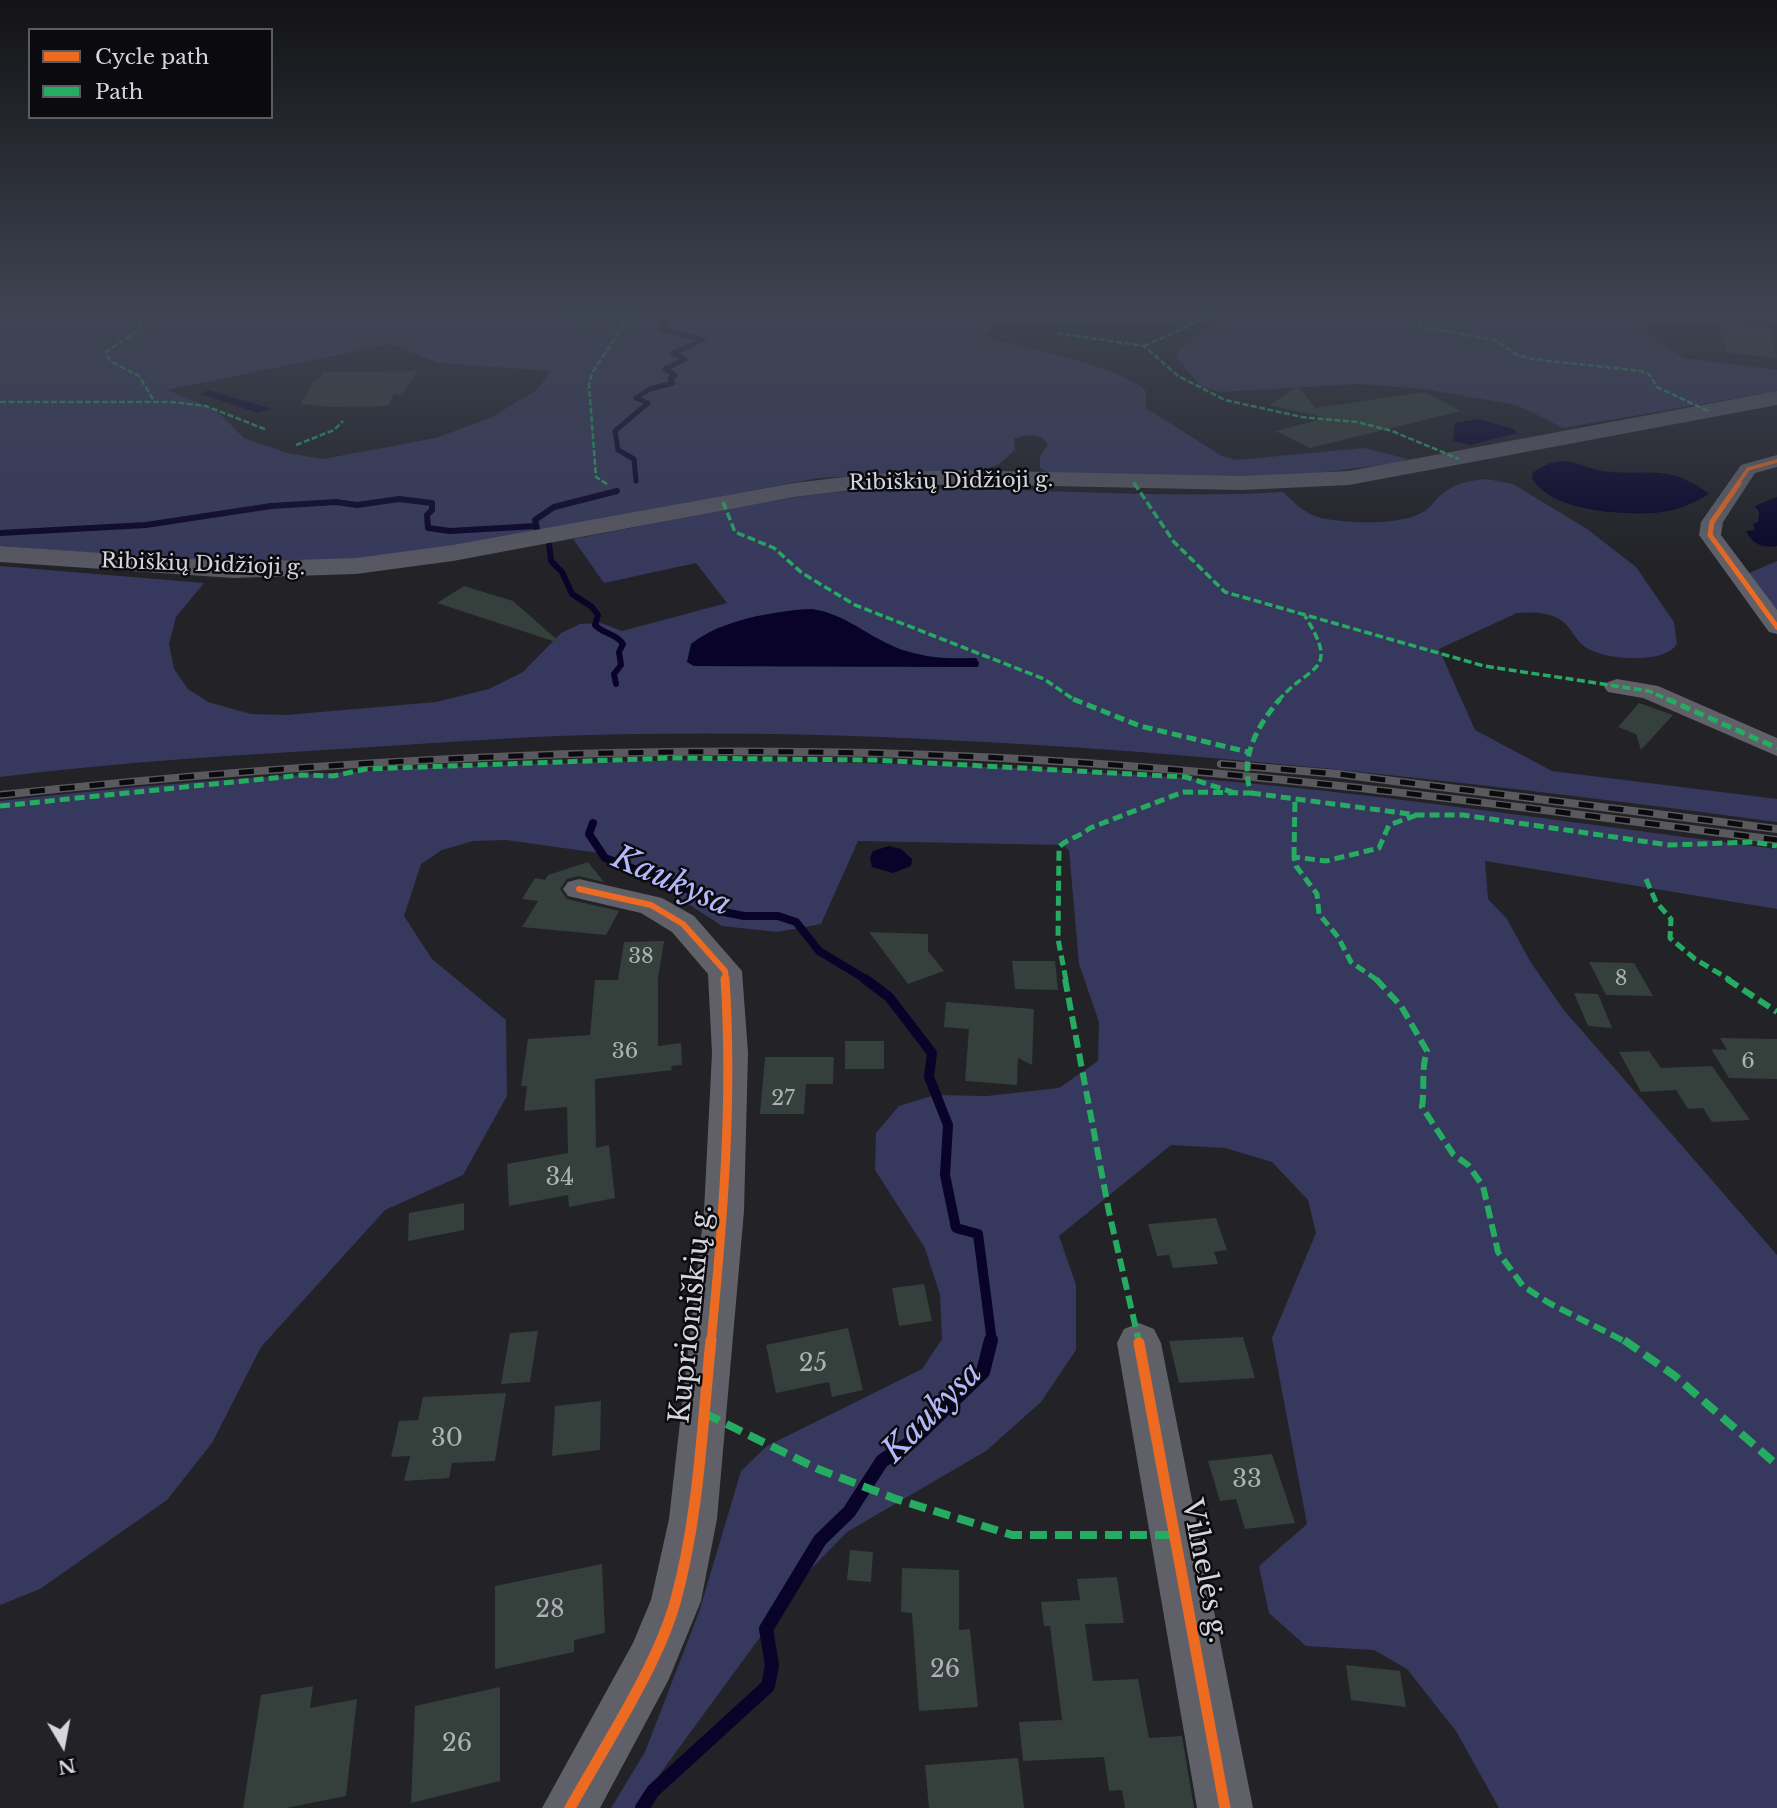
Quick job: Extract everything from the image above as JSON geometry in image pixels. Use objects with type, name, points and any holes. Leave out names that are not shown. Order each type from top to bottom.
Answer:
[{"type":"main road","name":"Ribiškių Didžioji g.","points":[[0,554],[233,570],[356,566],[501,544],[794,490],[870,481],[954,477],[1242,484],[1349,478],[1764,400]]},
{"type":"street","points":[[1777,461],[1748,469],[1713,522],[1710,535],[1777,627]]},
{"type":"street","points":[[1617,687],[1649,691],[1777,748]]},
{"type":"street","name":"Kuprioniškių g.","points":[[570,1808],[651,1661],[676,1601],[693,1519],[724,1211],[730,1053],[725,971],[683,924],[651,905],[579,889]]},
{"type":"street","name":"Vilnelės g.","points":[[1139,1343],[1225,1808]]},
{"type":"shaded area","points":[[0,400],[192,400],[216,410],[244,438],[287,453],[323,459],[436,438],[490,418],[519,400],[1146,400],[1146,408],[1222,456],[1236,460],[1364,448],[1408,459],[1379,466],[1274,476],[1198,478],[1047,472],[1040,468],[1040,456],[1048,445],[1038,436],[1028,435],[1014,439],[1015,450],[998,465],[981,470],[818,478],[451,547],[372,558],[230,563],[0,546]]},
{"type":"shaded area","points":[[220,400],[243,400],[272,409],[258,413]]},
{"type":"shaded area","points":[[1490,400],[1723,400],[1563,428],[1517,405]]},
{"type":"shaded area","points":[[1478,419],[1514,429],[1517,433],[1470,445],[1453,441],[1455,423]]},
{"type":"shaded area","points":[[1565,461],[1602,471],[1669,474],[1694,484],[1709,494],[1682,507],[1661,512],[1623,513],[1587,509],[1554,498],[1532,478],[1533,472],[1550,463]]},
{"type":"shaded area","points":[[1486,479],[1513,484],[1587,529],[1636,567],[1674,622],[1677,644],[1670,651],[1647,658],[1606,655],[1585,647],[1559,619],[1539,613],[1517,613],[1439,649],[1475,730],[1552,771],[1777,799],[1777,822],[1480,785],[1183,755],[809,735],[678,733],[530,737],[178,760],[0,777],[0,566],[204,583],[176,617],[169,644],[174,669],[188,689],[208,702],[251,714],[286,715],[436,702],[489,689],[523,672],[561,633],[580,624],[601,623],[622,631],[727,603],[696,563],[604,583],[573,539],[730,508],[848,491],[887,489],[1134,494],[1283,492],[1303,510],[1318,517],[1357,522],[1388,521],[1415,516],[1451,488],[1462,483]],"holes":[[[812,609],[900,649],[938,659],[976,658],[979,663],[977,667],[694,666],[688,662],[717,628],[793,610]]]},
{"type":"shaded area","points":[[1777,497],[1777,546],[1759,544],[1752,540],[1746,531],[1755,530],[1753,524],[1758,522],[1759,512],[1755,506]]},
{"type":"shaded area","points":[[1777,561],[1777,611],[1747,574]]},
{"type":"shaded area","points":[[812,609],[841,618],[908,652],[941,658],[976,658],[978,667],[694,666],[687,662],[691,644],[717,629],[748,618]]},
{"type":"shaded area","points":[[704,760],[1015,768],[1248,783],[1777,849],[1777,909],[1485,861],[1488,899],[1507,919],[1530,961],[1563,1009],[1777,1255],[1777,1808],[1499,1808],[1456,1731],[1407,1669],[1374,1650],[1306,1646],[1269,1613],[1259,1566],[1307,1524],[1272,1338],[1316,1233],[1308,1200],[1272,1162],[1225,1148],[1171,1145],[1059,1236],[1076,1285],[1076,1350],[1041,1402],[986,1451],[847,1532],[807,1573],[635,1808],[611,1808],[645,1752],[699,1612],[741,1471],[767,1446],[922,1369],[942,1339],[940,1295],[925,1248],[875,1170],[876,1133],[899,1106],[935,1095],[987,1096],[1059,1088],[1098,1061],[1099,1022],[1079,964],[1069,850],[1062,845],[858,841],[821,924],[777,932],[722,926],[638,871],[599,853],[506,840],[473,841],[442,850],[421,864],[404,916],[432,959],[506,1020],[507,1096],[463,1175],[385,1210],[261,1347],[212,1443],[167,1500],[40,1589],[0,1605],[0,801],[263,777],[527,764]]},
{"type":"shaded area","points":[[889,846],[901,849],[912,859],[911,866],[893,873],[872,867],[870,858],[873,851]]},
{"type":"building","points":[[303,400],[391,400],[388,406],[331,407],[301,404]]},
{"type":"building","points":[[1277,400],[1310,400],[1316,408],[1368,400],[1441,400],[1461,411],[1310,448],[1276,431],[1326,418],[1270,405]]},
{"type":"building","points":[[464,586],[513,601],[562,644],[437,603]]},
{"type":"building","points":[[1639,703],[1673,715],[1641,750],[1636,734],[1618,727]]},
{"type":"building","points":[[588,862],[604,882],[578,876],[567,879],[560,889],[567,899],[619,911],[606,935],[522,927],[538,901],[522,899],[535,878],[545,880],[548,875]]},
{"type":"building","points":[[869,932],[928,934],[928,951],[944,971],[908,984]]},
{"type":"building","points":[[664,941],[658,979],[658,1046],[681,1043],[682,1065],[671,1066],[672,1070],[595,1079],[596,1148],[609,1145],[615,1198],[569,1207],[568,1195],[509,1206],[507,1164],[568,1153],[567,1107],[524,1111],[527,1086],[521,1086],[528,1039],[590,1035],[595,980],[618,980],[624,942]]},
{"type":"building","points":[[1012,961],[1055,961],[1058,990],[1015,989]]},
{"type":"building","points":[[1589,962],[1634,963],[1653,996],[1606,995]]},
{"type":"building","points":[[1574,993],[1598,994],[1612,1028],[1588,1026]]},
{"type":"building","points":[[946,1002],[1034,1009],[1032,1065],[1018,1058],[1017,1085],[965,1081],[969,1029],[944,1027]]},
{"type":"building","points":[[1720,1038],[1777,1039],[1777,1079],[1729,1078],[1711,1049],[1727,1050]]},
{"type":"building","points":[[845,1041],[884,1041],[884,1069],[845,1069]]},
{"type":"building","points":[[1649,1051],[1661,1068],[1712,1066],[1750,1120],[1712,1122],[1703,1108],[1688,1109],[1676,1090],[1641,1092],[1619,1052]]},
{"type":"building","points":[[765,1057],[834,1057],[833,1084],[806,1084],[804,1114],[760,1114]]},
{"type":"building","points":[[464,1203],[464,1230],[408,1241],[409,1213]]},
{"type":"building","points":[[1216,1218],[1227,1250],[1214,1252],[1218,1264],[1173,1268],[1169,1255],[1157,1256],[1148,1224]]},
{"type":"building","points":[[924,1284],[932,1321],[899,1326],[892,1288]]},
{"type":"building","points":[[848,1328],[863,1390],[832,1397],[829,1382],[776,1393],[766,1345]]},
{"type":"building","points":[[538,1331],[530,1382],[501,1384],[510,1333]]},
{"type":"building","points":[[1243,1337],[1255,1378],[1179,1383],[1169,1341]]},
{"type":"building","points":[[506,1393],[495,1461],[452,1463],[449,1478],[404,1481],[410,1456],[391,1457],[399,1421],[418,1420],[423,1397]]},
{"type":"building","points":[[601,1401],[600,1450],[552,1456],[555,1406]]},
{"type":"building","points":[[1272,1454],[1295,1523],[1245,1529],[1236,1499],[1220,1501],[1208,1461]]},
{"type":"building","points":[[850,1550],[873,1552],[871,1582],[847,1580]]},
{"type":"building","points":[[602,1564],[605,1633],[574,1640],[574,1652],[495,1669],[495,1586]]},
{"type":"building","points":[[902,1568],[959,1570],[959,1630],[970,1629],[978,1707],[919,1711],[912,1613],[901,1612]]},
{"type":"building","points":[[1117,1577],[1124,1623],[1085,1624],[1093,1681],[1138,1679],[1149,1738],[1182,1736],[1194,1808],[1125,1808],[1122,1790],[1109,1791],[1104,1757],[1023,1761],[1019,1722],[1062,1720],[1050,1626],[1044,1626],[1041,1602],[1080,1600],[1077,1579]]},
{"type":"building","points":[[1346,1665],[1400,1671],[1406,1707],[1351,1700]]},
{"type":"building","points":[[313,1686],[310,1708],[357,1699],[346,1796],[286,1808],[243,1808],[261,1695]]},
{"type":"building","points":[[500,1687],[500,1781],[411,1803],[415,1706]]},
{"type":"building","points":[[1018,1758],[1024,1808],[929,1808],[925,1765]]},
{"type":"waterway","name":"Kaukysa","points":[[636,481],[634,459],[618,450],[615,431],[648,403],[642,400]]},
{"type":"waterway","name":"Kaukysa","points":[[537,529],[535,520],[554,507],[617,491]]},
{"type":"waterway","points":[[0,533],[146,525],[271,506],[336,502],[357,505],[399,499],[432,503],[432,510],[427,515],[428,528],[450,531],[536,526]]},
{"type":"waterway","name":"Kaukysa","points":[[549,544],[551,561],[562,572],[572,594],[592,607],[598,615],[595,625],[623,644],[619,652],[621,665],[614,674],[616,684]]},
{"type":"waterway","name":"Kaukysa","points":[[593,823],[589,834],[605,858],[695,892],[719,911],[744,916],[778,916],[796,922],[819,951],[867,980]]},
{"type":"waterway","name":"Kaukysa","points":[[865,979],[889,997],[932,1053],[929,1077],[948,1125],[945,1175],[956,1228],[978,1234],[992,1342]]},
{"type":"waterway","name":"Kaukysa","points":[[642,1808],[653,1791],[768,1686],[772,1665],[766,1629],[820,1540],[849,1512],[882,1461],[910,1443],[983,1372],[991,1340]]},
{"type":"railway","points":[[0,795],[250,772],[500,757],[626,753],[876,753],[1099,764],[1293,781],[1777,840]]},
{"type":"railway","points":[[1221,764],[1338,774],[1777,829]]},
{"type":"marked path","points":[[590,400],[596,477],[607,484]]},
{"type":"marked path","points":[[1227,400],[1302,417],[1357,422],[1392,431],[1459,459]]},
{"type":"marked path","points":[[1685,400],[1708,411]]},
{"type":"marked path","points":[[0,402],[172,402],[206,406],[267,430]]},
{"type":"marked path","points":[[296,445],[334,430],[343,421]]},
{"type":"marked path","points":[[1134,482],[1162,528],[1199,569],[1225,592],[1484,666],[1649,691],[1777,748]]},
{"type":"marked path","points":[[723,502],[728,521],[735,532],[774,548],[802,573],[855,605],[1044,679],[1061,693],[1111,716],[1169,735],[1248,752]]},
{"type":"marked path","points":[[1139,1343],[1109,1212],[1058,939],[1059,847],[1063,842],[1079,838],[1090,828],[1183,792],[1251,793],[1246,760],[1260,728],[1285,693],[1295,683],[1315,672],[1319,664],[1322,650],[1320,643],[1305,616]]},
{"type":"marked path","points":[[0,806],[302,775],[333,776],[366,769],[670,758],[874,760],[1186,777],[1235,793]]},
{"type":"marked path","points":[[1251,793],[1417,815],[1463,815],[1669,845],[1753,842],[1777,846]]},
{"type":"marked path","points":[[1294,857],[1295,797]]},
{"type":"marked path","points":[[1417,815],[1389,825],[1379,848],[1326,861],[1294,857],[1296,866],[1317,894],[1319,914],[1338,937],[1351,962],[1375,978],[1401,1006],[1427,1051],[1422,1066],[1426,1080],[1422,1107],[1453,1154],[1468,1165],[1483,1186],[1498,1252],[1523,1286],[1549,1303],[1621,1338],[1675,1376],[1777,1465]]},
{"type":"marked path","points":[[1646,879],[1656,902],[1671,919],[1670,938],[1695,959],[1750,992],[1777,1012]]},
{"type":"marked path","points":[[704,1413],[818,1469],[896,1499],[1012,1535],[1175,1535]]},
{"type":"cycle path","points":[[1777,461],[1748,469],[1712,522],[1710,535],[1777,627]]},
{"type":"cycle path","points":[[570,1808],[651,1661],[676,1601],[693,1519],[724,1211],[730,1053],[725,971],[683,924],[651,905],[579,889]]},
{"type":"cycle path","points":[[1139,1343],[1225,1808]]}]
